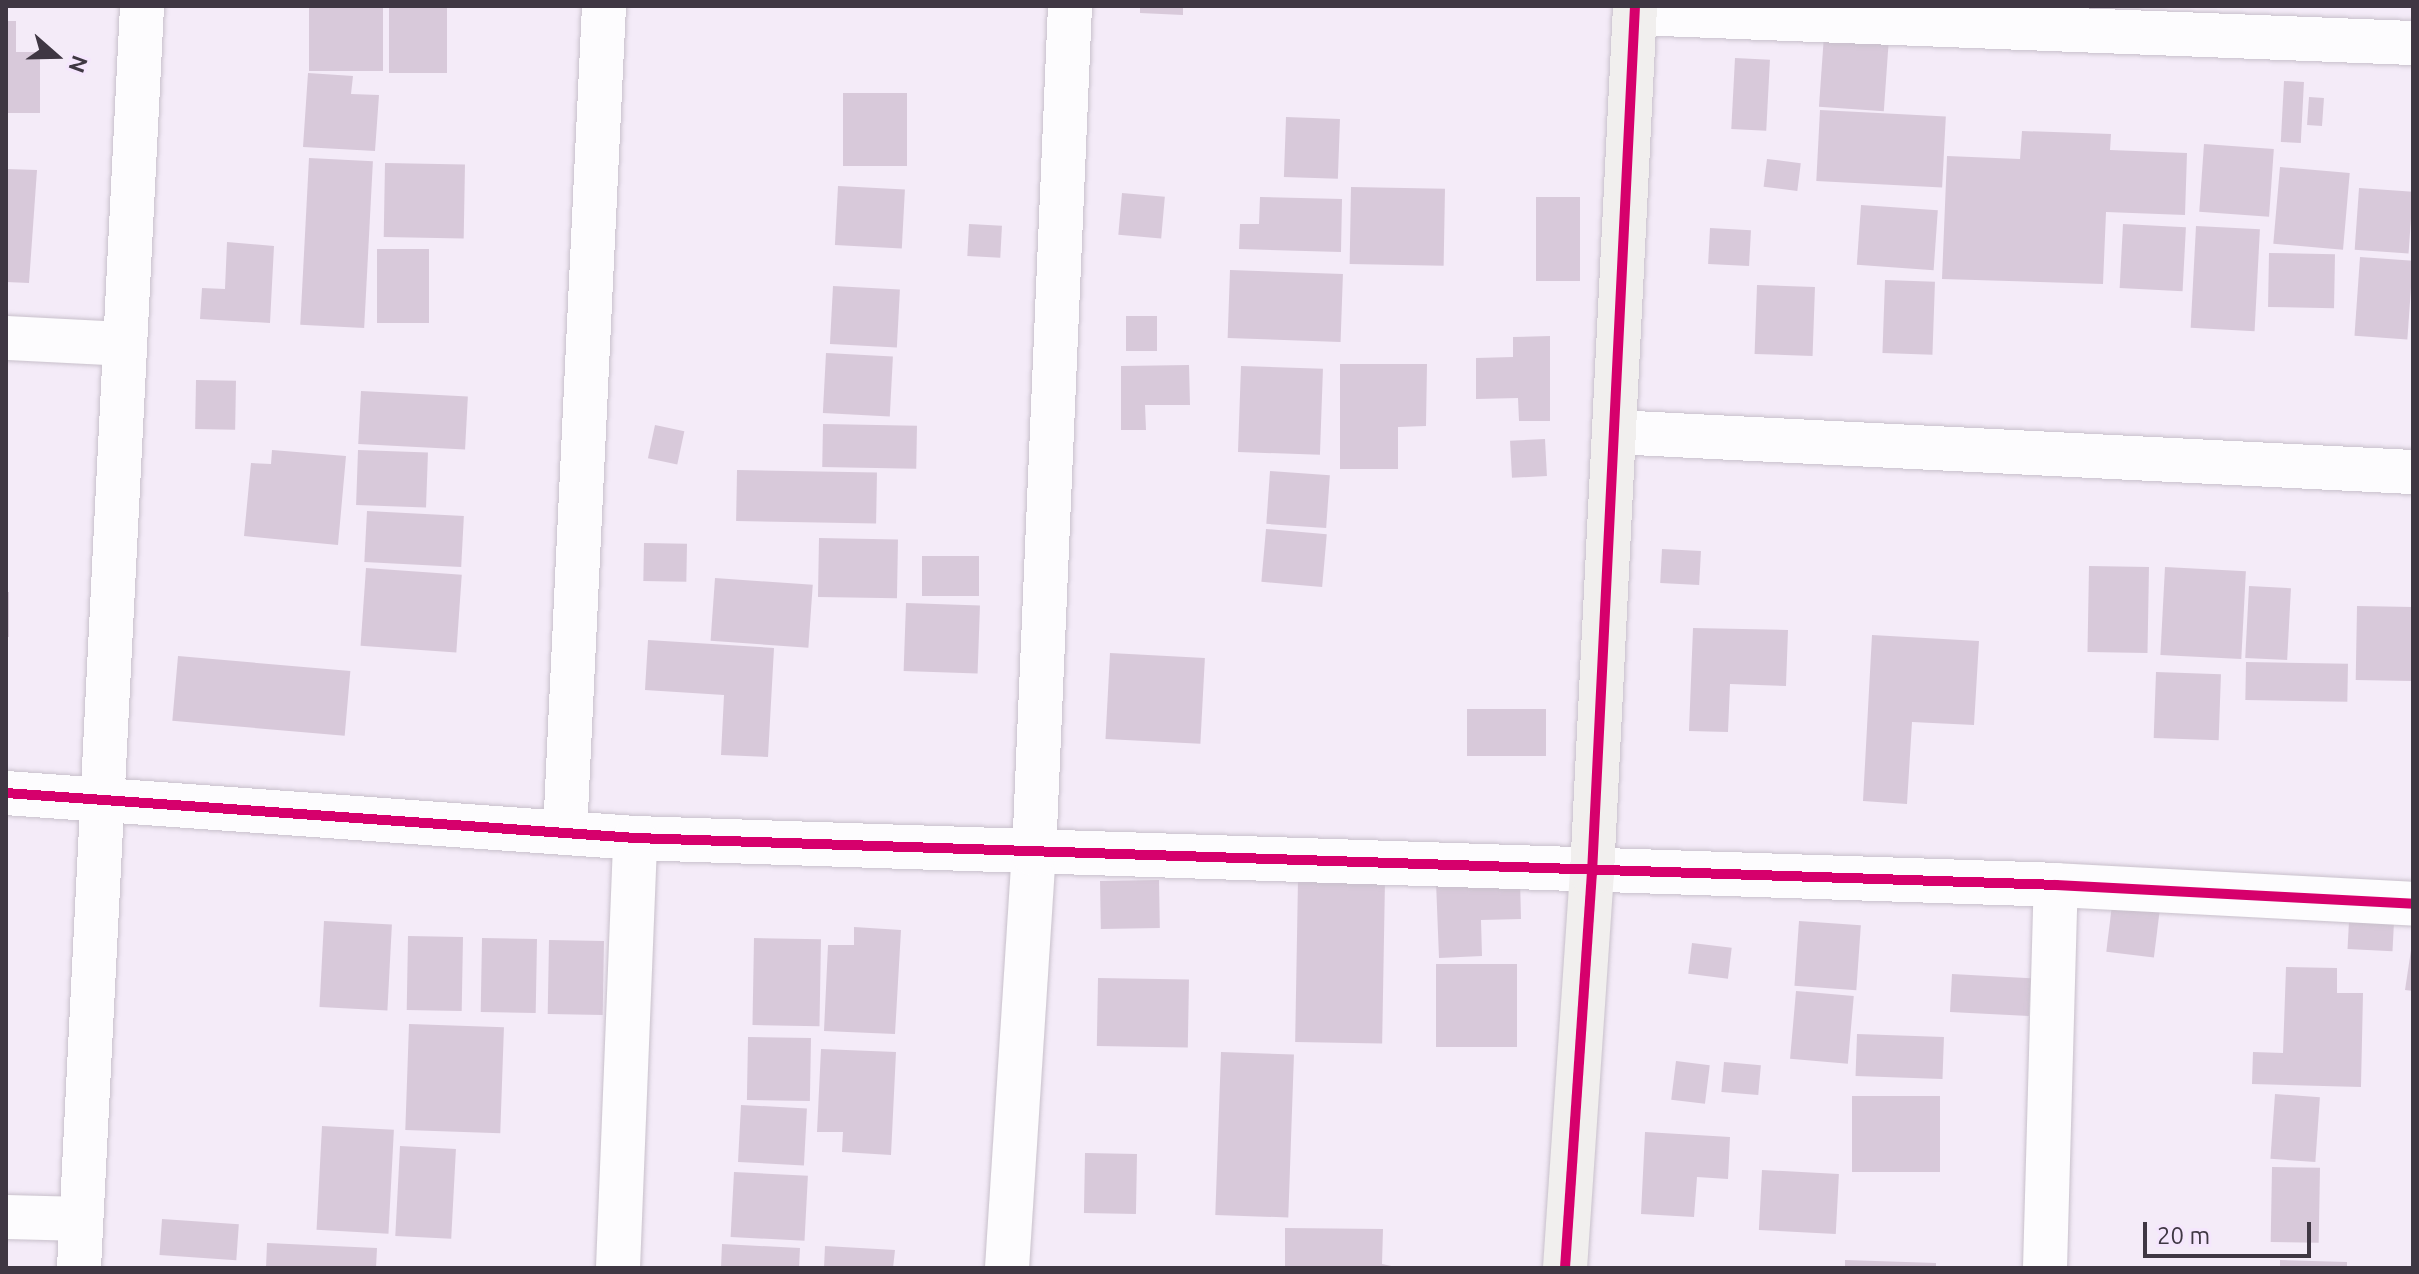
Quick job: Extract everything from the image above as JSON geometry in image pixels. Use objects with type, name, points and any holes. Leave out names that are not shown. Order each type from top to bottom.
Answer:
[{"type":"street","points":[[79,1268],[142,6]]},
{"type":"street","points":[[565,833],[604,6]]},
{"type":"street","points":[[1007,1268],[1034,854],[1070,6]]},
{"type":"street","points":[[1565,1268],[1592,873],[1635,9],[2413,43]]},
{"type":"street","points":[[6,338],[125,344]]},
{"type":"street","points":[[1614,432],[2413,472]]},
{"type":"street","points":[[6,793],[635,838],[1592,873],[2056,885],[2413,904]]},
{"type":"street","points":[[618,1268],[635,838]]},
{"type":"street","points":[[2045,1268],[2056,885]]},
{"type":"street","points":[[6,1217],[81,1219]]},
{"type":"building","points":[[309,6],[383,6],[383,71],[309,71]]},
{"type":"building","points":[[389,6],[447,6],[447,73],[389,73]]},
{"type":"building","points":[[1140,6],[1183,6],[1183,15],[1140,13]]},
{"type":"building","points":[[6,21],[16,21],[16,52],[40,52],[40,113],[6,113]]},
{"type":"building","points":[[1824,35],[1889,40],[1884,111],[1819,107]]},
{"type":"building","points":[[1735,58],[1770,60],[1766,131],[1731,129]]},
{"type":"building","points":[[308,73],[353,76],[351,94],[379,95],[375,151],[303,147]]},
{"type":"building","points":[[2284,81],[2304,82],[2301,143],[2281,142]]},
{"type":"building","points":[[843,93],[907,93],[907,166],[843,166]]},
{"type":"building","points":[[2309,97],[2324,98],[2322,126],[2307,125]]},
{"type":"building","points":[[1820,110],[1946,117],[1942,187],[1816,181]]},
{"type":"building","points":[[1286,117],[1340,119],[1338,179],[1284,177]]},
{"type":"building","points":[[2022,131],[2111,134],[2110,150],[2187,153],[2185,215],[2106,212],[2103,284],[1942,279],[1947,156],[2020,159]]},
{"type":"building","points":[[2204,144],[2274,149],[2269,217],[2199,212]]},
{"type":"building","points":[[309,158],[373,161],[364,328],[300,325]]},
{"type":"building","points":[[1767,159],[1801,163],[1797,191],[1764,187]]},
{"type":"building","points":[[385,163],[465,164],[464,238],[384,237]]},
{"type":"building","points":[[2280,167],[2350,173],[2343,250],[2273,244]]},
{"type":"building","points":[[6,169],[37,170],[29,283],[6,282]]},
{"type":"building","points":[[838,186],[905,190],[902,248],[835,245]]},
{"type":"building","points":[[1351,187],[1445,189],[1444,266],[1350,264]]},
{"type":"building","points":[[2359,188],[2413,192],[2409,254],[2355,250]]},
{"type":"building","points":[[1122,193],[1165,197],[1161,239],[1118,235]]},
{"type":"building","points":[[1260,197],[1342,199],[1341,252],[1239,249],[1240,224],[1259,224]]},
{"type":"building","points":[[1536,197],[1580,197],[1580,281],[1536,281]]},
{"type":"building","points":[[1861,205],[1938,210],[1934,270],[1857,265]]},
{"type":"building","points":[[969,224],[1002,226],[1000,258],[967,256]]},
{"type":"building","points":[[2123,224],[2186,227],[2183,291],[2120,288]]},
{"type":"building","points":[[2196,226],[2260,229],[2255,331],[2191,328]]},
{"type":"building","points":[[1710,228],[1751,230],[1749,266],[1708,264]]},
{"type":"building","points":[[227,242],[274,246],[270,323],[200,319],[202,288],[225,289]]},
{"type":"building","points":[[377,249],[429,249],[429,323],[377,323]]},
{"type":"building","points":[[2269,253],[2335,254],[2334,308],[2268,307]]},
{"type":"building","points":[[2360,257],[2413,261],[2407,340],[2354,336]]},
{"type":"building","points":[[1230,270],[1343,274],[1341,342],[1228,338]]},
{"type":"building","points":[[1885,280],[1935,282],[1932,355],[1882,353]]},
{"type":"building","points":[[1757,285],[1815,287],[1813,356],[1755,354]]},
{"type":"building","points":[[833,286],[900,290],[897,347],[830,344]]},
{"type":"building","points":[[1126,316],[1157,316],[1157,351],[1126,351]]},
{"type":"building","points":[[1550,336],[1550,421],[1519,421],[1518,398],[1476,399],[1476,358],[1513,357],[1513,337]]},
{"type":"building","points":[[826,353],[893,357],[890,416],[823,413]]},
{"type":"building","points":[[1340,364],[1427,364],[1426,426],[1398,427],[1398,469],[1340,469]]},
{"type":"building","points":[[1189,365],[1190,405],[1145,405],[1146,430],[1121,430],[1121,366]]},
{"type":"building","points":[[1241,366],[1323,369],[1320,455],[1238,452]]},
{"type":"building","points":[[196,380],[236,381],[235,430],[195,429]]},
{"type":"building","points":[[361,391],[468,397],[465,450],[358,444]]},
{"type":"building","points":[[823,424],[917,426],[916,469],[822,467]]},
{"type":"building","points":[[655,425],[684,431],[677,464],[648,458]]},
{"type":"building","points":[[1545,439],[1547,476],[1512,478],[1510,441]]},
{"type":"building","points":[[272,450],[346,456],[338,545],[244,536],[251,463],[271,464]]},
{"type":"building","points":[[358,450],[428,452],[426,507],[356,505]]},
{"type":"building","points":[[737,470],[877,472],[876,523],[736,521]]},
{"type":"building","points":[[1270,471],[1330,475],[1326,528],[1266,524]]},
{"type":"building","points":[[367,511],[464,516],[461,567],[364,562]]},
{"type":"building","points":[[1266,529],[1327,534],[1322,587],[1261,582]]},
{"type":"building","points":[[819,538],[898,539],[897,598],[818,597]]},
{"type":"building","points":[[644,543],[687,544],[686,582],[643,581]]},
{"type":"building","points":[[1662,549],[1701,551],[1699,585],[1660,583]]},
{"type":"building","points":[[922,556],[979,556],[979,596],[922,596]]},
{"type":"building","points":[[2089,566],[2149,567],[2147,653],[2087,652]]},
{"type":"building","points":[[2165,567],[2246,571],[2241,659],[2160,655]]},
{"type":"building","points":[[366,568],[462,575],[456,653],[361,646]]},
{"type":"building","points":[[715,578],[813,585],[808,648],[711,641]]},
{"type":"building","points":[[2249,586],[2291,588],[2287,660],[2245,658]]},
{"type":"building","points":[[6,592],[9,592],[9,637],[6,637]]},
{"type":"building","points":[[906,603],[980,606],[978,674],[904,671]]},
{"type":"building","points":[[2357,606],[2413,607],[2412,681],[2356,680]]},
{"type":"building","points":[[1693,628],[1788,630],[1786,686],[1730,684],[1728,732],[1689,731]]},
{"type":"building","points":[[1872,635],[1979,641],[1974,725],[1912,722],[1907,804],[1863,801]]},
{"type":"building","points":[[648,640],[774,648],[768,757],[721,755],[724,695],[645,690]]},
{"type":"building","points":[[1110,653],[1205,658],[1200,744],[1105,739]]},
{"type":"building","points":[[178,656],[350,671],[345,736],[172,721]]},
{"type":"building","points":[[2246,662],[2348,664],[2347,702],[2245,700]]},
{"type":"building","points":[[2156,672],[2221,674],[2219,740],[2154,738]]},
{"type":"building","points":[[1467,709],[1546,709],[1546,756],[1467,756]]},
{"type":"building","points":[[1298,879],[1385,881],[1382,1043],[1295,1042]]},
{"type":"building","points":[[1520,879],[1521,919],[1481,920],[1482,956],[1439,958],[1436,882]]},
{"type":"building","points":[[1159,880],[1160,928],[1101,929],[1100,881]]},
{"type":"building","points":[[2112,905],[2160,911],[2154,957],[2106,952]]},
{"type":"building","points":[[324,921],[392,925],[387,1010],[319,1007]]},
{"type":"building","points":[[1799,921],[1861,925],[1856,990],[1794,986]]},
{"type":"building","points":[[2349,921],[2394,923],[2392,951],[2348,949]]},
{"type":"building","points":[[854,927],[901,930],[895,1034],[824,1031],[828,945],[854,945]]},
{"type":"building","points":[[408,936],[463,937],[462,1011],[407,1010]]},
{"type":"building","points":[[2413,937],[2413,991],[2405,990]]},
{"type":"building","points":[[482,938],[537,939],[536,1013],[481,1012]]},
{"type":"building","points":[[754,938],[821,939],[819,1026],[752,1025]]},
{"type":"building","points":[[549,940],[604,941],[603,1015],[548,1014]]},
{"type":"building","points":[[1692,943],[1732,948],[1728,979],[1688,974]]},
{"type":"building","points":[[1436,964],[1517,964],[1517,1047],[1436,1047]]},
{"type":"building","points":[[2286,967],[2337,968],[2337,993],[2363,993],[2361,1087],[2252,1084],[2253,1052],[2283,1053]]},
{"type":"building","points":[[1952,974],[2031,978],[2029,1016],[1950,1012]]},
{"type":"building","points":[[1098,978],[1189,980],[1188,1048],[1097,1046]]},
{"type":"building","points":[[1796,991],[1854,996],[1848,1064],[1790,1059]]},
{"type":"building","points":[[409,1024],[504,1027],[500,1133],[405,1130]]},
{"type":"building","points":[[1857,1034],[1944,1037],[1942,1079],[1856,1076]]},
{"type":"building","points":[[748,1037],[811,1038],[810,1101],[747,1100]]},
{"type":"building","points":[[821,1049],[896,1052],[891,1155],[842,1152],[843,1132],[817,1132]]},
{"type":"building","points":[[1221,1052],[1294,1055],[1288,1217],[1215,1215]]},
{"type":"building","points":[[1676,1061],[1710,1065],[1705,1104],[1671,1100]]},
{"type":"building","points":[[1724,1062],[1761,1065],[1758,1095],[1721,1092]]},
{"type":"building","points":[[2275,1094],[2320,1097],[2315,1162],[2270,1159]]},
{"type":"building","points":[[1852,1096],[1940,1096],[1940,1172],[1852,1172]]},
{"type":"building","points":[[741,1105],[807,1108],[804,1165],[738,1162]]},
{"type":"building","points":[[322,1126],[394,1130],[388,1234],[317,1230]]},
{"type":"building","points":[[1645,1132],[1730,1137],[1728,1179],[1697,1177],[1694,1217],[1641,1214]]},
{"type":"building","points":[[400,1146],[456,1149],[451,1239],[395,1236]]},
{"type":"building","points":[[1085,1153],[1137,1154],[1136,1214],[1084,1213]]},
{"type":"building","points":[[2272,1167],[2320,1168],[2319,1243],[2271,1242]]},
{"type":"building","points":[[1762,1170],[1839,1174],[1836,1234],[1759,1230]]},
{"type":"building","points":[[734,1172],[808,1176],[804,1241],[731,1237]]},
{"type":"building","points":[[162,1219],[239,1224],[236,1260],[159,1255]]},
{"type":"building","points":[[1285,1228],[1383,1229],[1382,1264],[1401,1268],[1285,1268]]},
{"type":"building","points":[[267,1243],[377,1248],[376,1268],[266,1268]]},
{"type":"building","points":[[722,1244],[800,1248],[799,1268],[721,1268]]},
{"type":"building","points":[[825,1246],[895,1250],[893,1268],[824,1268]]},
{"type":"building","points":[[1845,1260],[1936,1263],[1936,1268],[1845,1268]]},
{"type":"building","points":[[2280,1260],[2347,1262],[2347,1268],[2280,1268]]},
{"type":"cycle path","points":[[1565,1268],[1592,873],[1635,6]]},
{"type":"cycle path","points":[[6,793],[635,838],[2056,885],[2413,904]]}]
